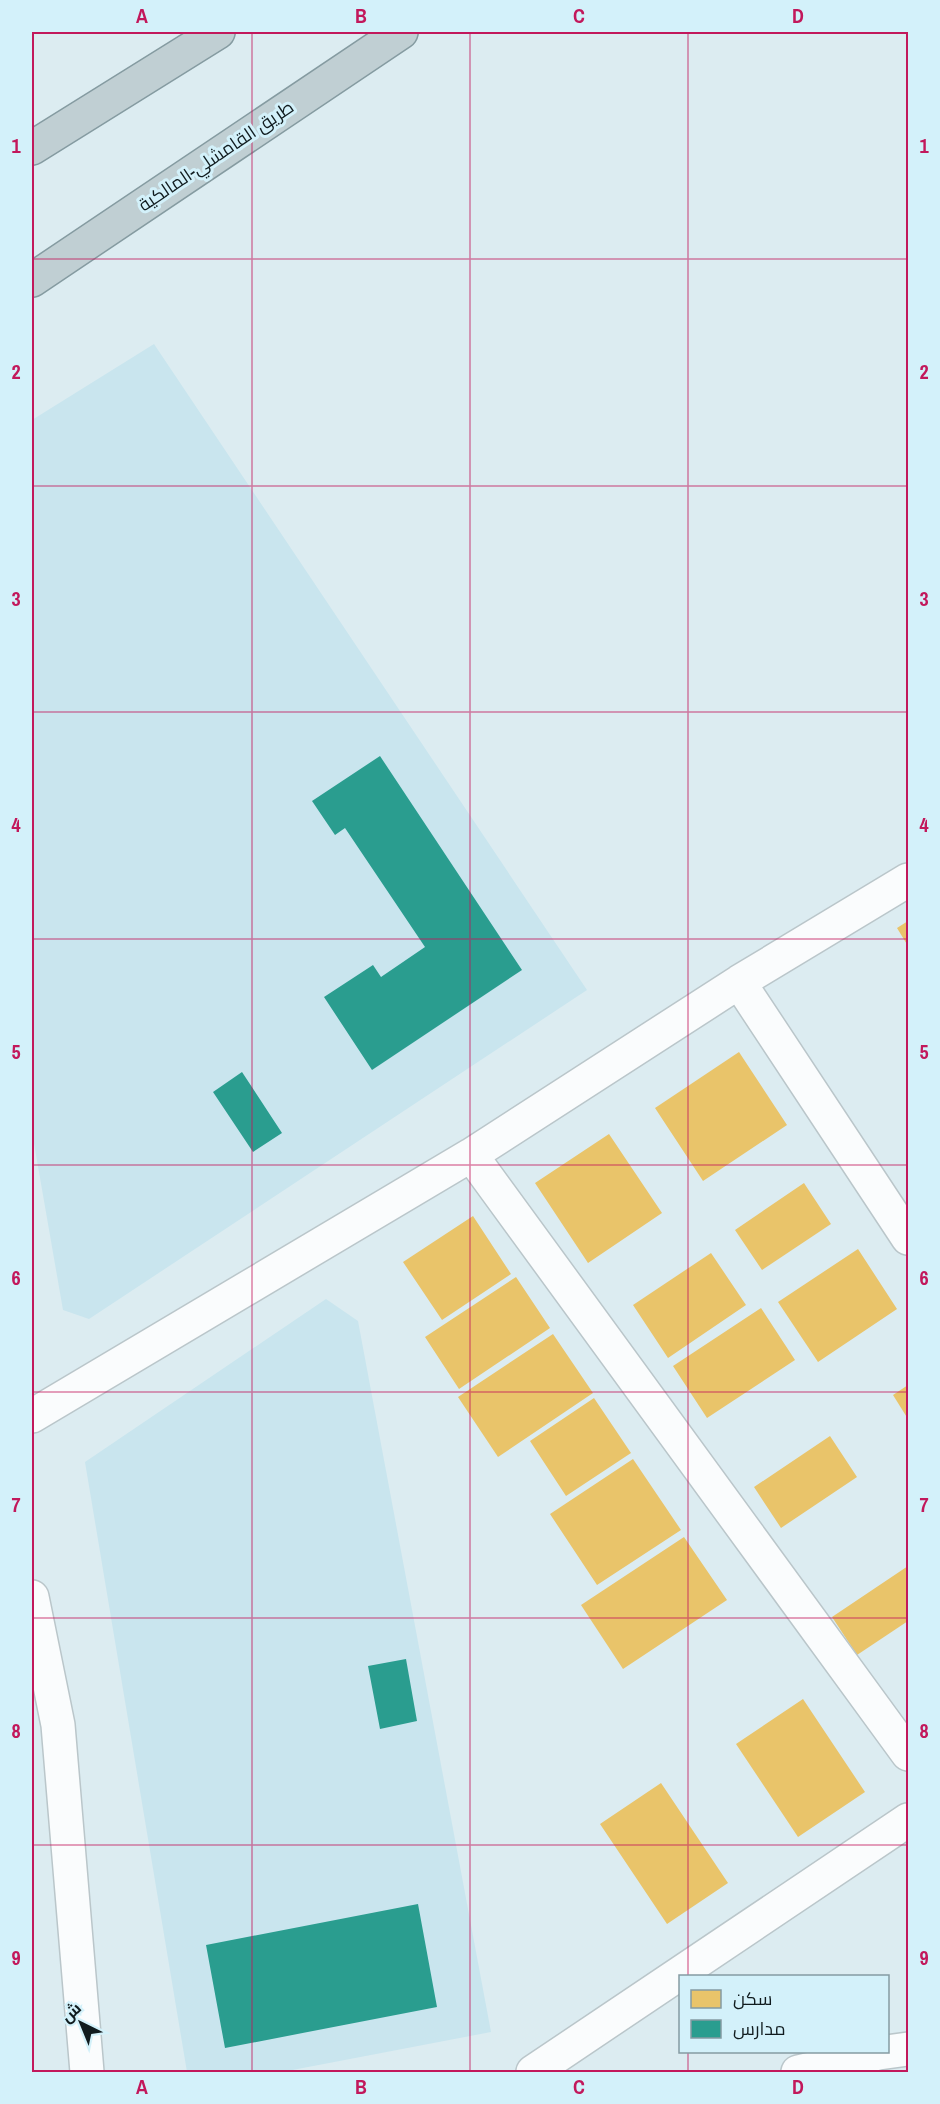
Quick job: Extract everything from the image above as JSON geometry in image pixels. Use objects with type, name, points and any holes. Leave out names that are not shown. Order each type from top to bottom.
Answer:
[{"type":"highway","points":[[32,148],[218,32]]},
{"type":"highway","name":"طريق القامشلي-المالكية","points":[[32,280],[401,32]]},
{"type":"street","points":[[32,1416],[471,1155],[739,982],[909,880]]},
{"type":"street","points":[[739,982],[909,1238]]},
{"type":"street","points":[[471,1155],[909,1754]]},
{"type":"street","points":[[32,1597],[58,1725],[87,2073]]},
{"type":"street","points":[[533,2073],[909,1820]]},
{"type":"street","points":[[798,2073],[890,2058]]},
{"type":"shaded area","points":[[154,344],[587,990],[89,1319],[63,1310],[32,1132],[32,420]]},
{"type":"shaded area","points":[[326,1299],[358,1321],[491,2032],[282,2072],[187,2072],[85,1462]]},
{"type":"building: سكن","points":[[908,921],[908,946],[897,928]]},
{"type":"building: سكن","points":[[739,1052],[787,1125],[703,1181],[655,1108]]},
{"type":"building: سكن","points":[[609,1134],[662,1213],[588,1263],[535,1183]]},
{"type":"building: سكن","points":[[804,1183],[831,1224],[762,1270],[735,1230]]},
{"type":"building: سكن","points":[[473,1216],[511,1274],[442,1320],[403,1262]]},
{"type":"building: سكن","points":[[858,1249],[897,1309],[818,1362],[778,1302]]},
{"type":"building: سكن","points":[[711,1253],[746,1305],[668,1358],[633,1305]]},
{"type":"building: سكن","points":[[516,1277],[550,1328],[459,1389],[425,1337]]},
{"type":"building: سكن","points":[[761,1308],[795,1360],[707,1418],[673,1366]]},
{"type":"building: سكن","points":[[553,1334],[593,1393],[498,1457],[458,1397]]},
{"type":"building: سكن","points":[[908,1385],[908,1419],[893,1395]]},
{"type":"building: سكن","points":[[594,1398],[631,1453],[566,1496],[530,1441]]},
{"type":"building: سكن","points":[[830,1436],[857,1477],[781,1528],[754,1487]]},
{"type":"building: سكن","points":[[633,1459],[681,1530],[597,1585],[550,1514]]},
{"type":"building: سكن","points":[[684,1537],[727,1600],[623,1669],[581,1605]]},
{"type":"building: سكن","points":[[908,1566],[908,1621],[857,1655],[832,1617]]},
{"type":"building: سكن","points":[[803,1699],[865,1792],[798,1837],[736,1744]]},
{"type":"building: سكن","points":[[661,1783],[728,1883],[667,1924],[600,1824]]},
{"type":"building: مدارس","points":[[380,756],[522,970],[372,1070],[324,997],[373,965],[381,977],[425,947],[345,828],[335,835],[312,801]]},
{"type":"building: مدارس","points":[[242,1072],[282,1133],[253,1152],[213,1092]]},
{"type":"building: مدارس","points":[[406,1659],[417,1721],[380,1729],[368,1666]]},
{"type":"building: مدارس","points":[[418,1904],[437,2007],[225,2048],[206,1945]]}]
